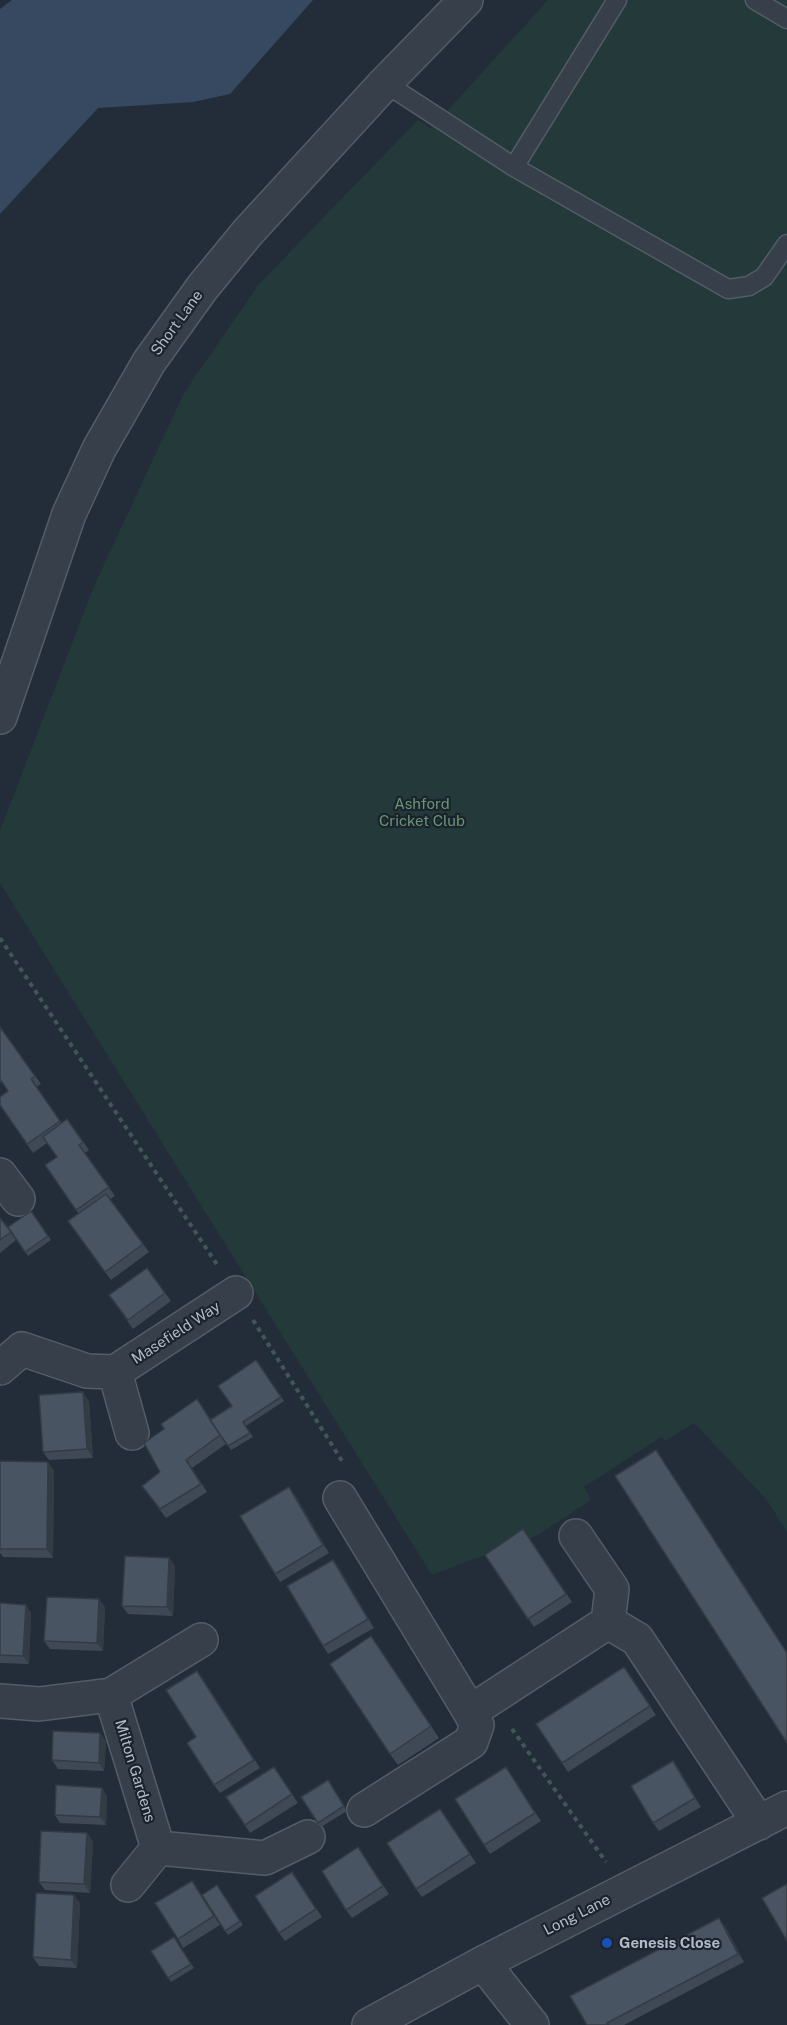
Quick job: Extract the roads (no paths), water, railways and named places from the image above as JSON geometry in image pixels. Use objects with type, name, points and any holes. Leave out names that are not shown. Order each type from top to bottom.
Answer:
[{"type":"street","name":"Short Lane","points":[[0,717],[69,514],[99,449],[149,362],[202,288],[248,232],[385,83],[466,0]]},
{"type":"street","name":"Masefield Way","points":[[0,1368],[22,1350],[87,1371],[115,1372],[236,1293]]},
{"type":"street","name":"Masefield Way","points":[[115,1372],[132,1433]]},
{"type":"street","points":[[344,1485],[480,1705],[477,1725],[471,1742],[364,1810]]},
{"type":"street","points":[[576,1536],[612,1589],[608,1622]]},
{"type":"street","points":[[480,1705],[608,1622]]},
{"type":"street","points":[[608,1622],[637,1639],[773,1815]]},
{"type":"street","points":[[0,1701],[39,1704],[111,1695],[201,1640]]},
{"type":"street","name":"Milton Gardens","points":[[111,1695],[158,1848]]},
{"type":"street","name":"Long Lane","points":[[369,2025],[483,1963],[773,1815]]},
{"type":"street","points":[[128,1885],[158,1848],[265,1858],[308,1837]]},
{"type":"street","points":[[483,1963],[532,2025]]},
{"type":"lane","points":[[514,167],[617,0]]},
{"type":"lane","points":[[755,0],[787,19]]},
{"type":"lane","points":[[385,83],[514,167],[728,289],[749,286],[780,270],[787,244]]},
{"type":"water","points":[[12,0],[313,0],[230,94],[193,102],[98,108],[0,214],[0,9]]},
{"type":"place","name":"Genesis Close","points":[[607,1943]]},
{"type":"park label","name":"Ashford Cricket Club","points":[[422,812]]}]
